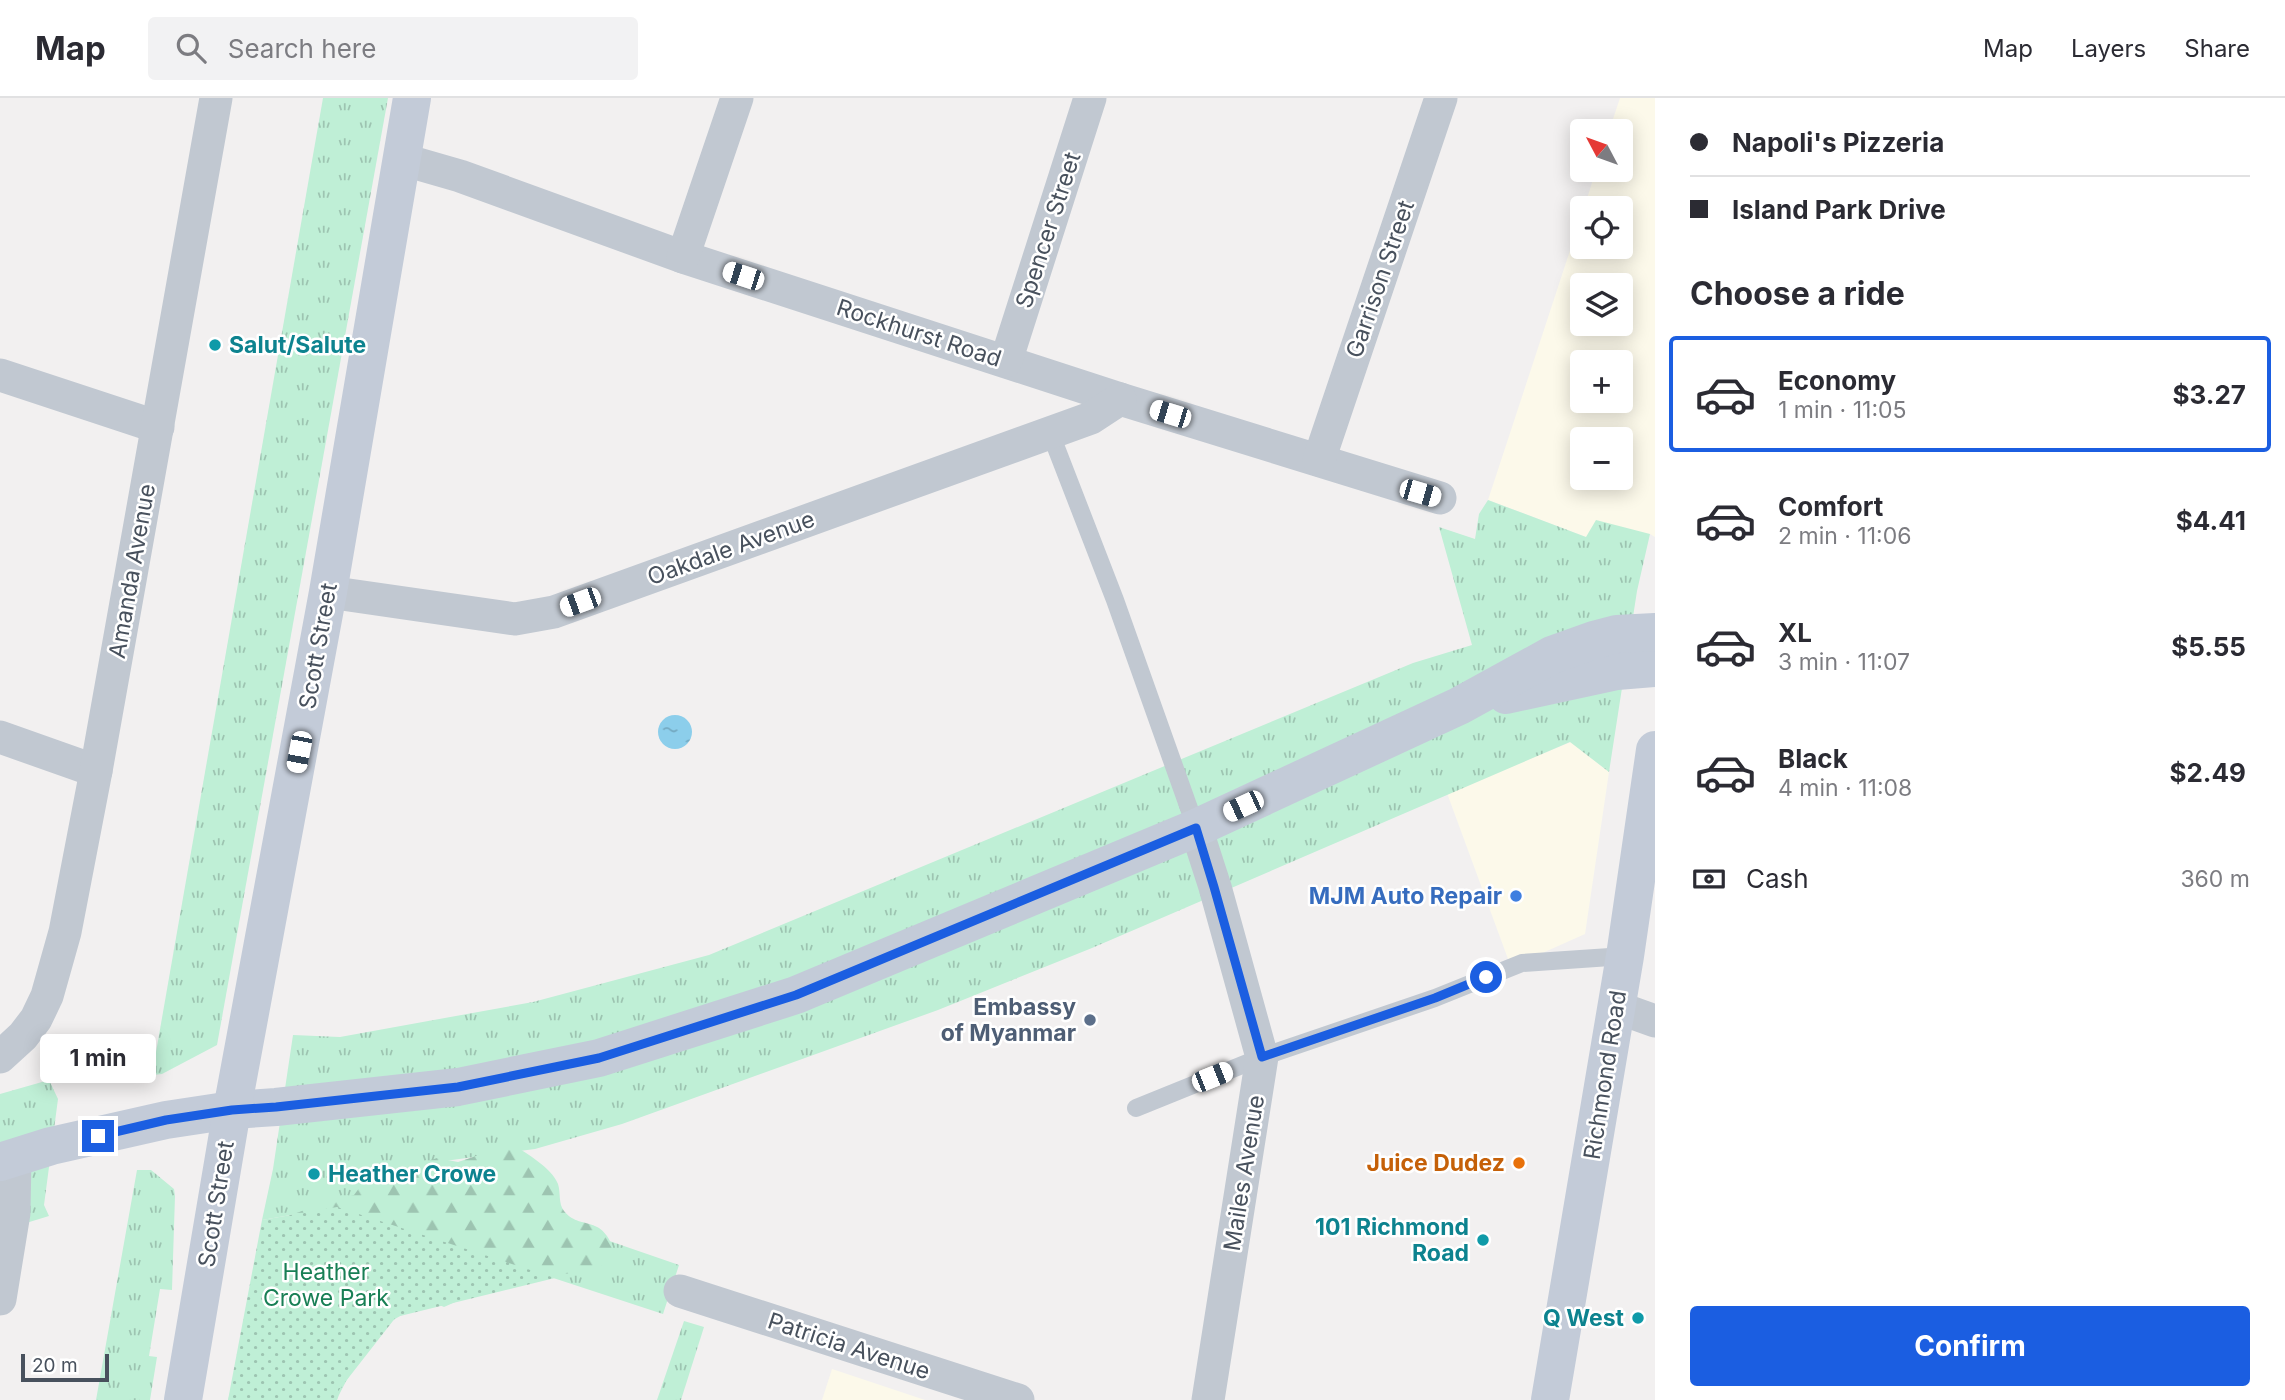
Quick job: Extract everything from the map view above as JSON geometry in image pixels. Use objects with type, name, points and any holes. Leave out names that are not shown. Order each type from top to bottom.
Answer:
[{"type":"main road","name":"Scott Street","points":[[183,1400],[232,1110],[328,593],[412,98]]},
{"type":"main road","points":[[8,1159],[51,1146],[144,1125],[232,1110],[458,1087],[599,1058],[796,995],[1196,828],[1459,706],[1552,655],[1617,634],[1655,632]]},
{"type":"main road","points":[[1459,706],[1591,676],[1655,668]]},
{"type":"main road","name":"Richmond Road","points":[[1550,1400],[1625,956],[1655,750]]},
{"type":"street","name":"Amanda Avenue","points":[[12,1047],[47,996],[65,932],[216,98]]},
{"type":"street","points":[[683,257],[737,98]]},
{"type":"street","name":"Spencer Street","points":[[1006,361],[1090,98]]},
{"type":"street","name":"Garrison Street","points":[[1319,460],[1441,98]]},
{"type":"street","name":"Rockhurst Road","points":[[401,159],[460,176],[683,257],[1120,399],[1440,498]]},
{"type":"street","points":[[0,375],[158,426]]},
{"type":"street","name":"Oakdale Avenue","points":[[328,593],[515,620],[554,612],[1091,418],[1120,399]]},
{"type":"street","points":[[0,737],[96,771]]},
{"type":"street","name":"Mailes Avenue","points":[[1196,828],[1262,1057],[1208,1400]]},
{"type":"street","points":[[1616,1007],[1655,1021]]},
{"type":"street","points":[[0,1299],[15,1213],[8,1159]]},
{"type":"street","name":"Patricia Avenue","points":[[680,1291],[1018,1400]]},
{"type":"lane","points":[[1050,432],[1115,600],[1196,828]]},
{"type":"lane","points":[[1136,1108],[1262,1057],[1435,998],[1522,963],[1625,956]]},
{"type":"shaded area","points":[[1620,98],[1655,98],[1655,537],[1650,534],[1586,537],[1488,500],[1570,251],[1570,259],[1633,259],[1633,196],[1588,196],[1592,182],[1633,182],[1633,119],[1613,119]]},
{"type":"shaded area","points":[[1571,742],[1609,772],[1585,934],[1511,967],[1447,793]]},
{"type":"shaded area","points":[[832,1369],[925,1400],[822,1400]]},
{"type":"green space","points":[[323,98],[388,98],[217,1045],[162,1074],[152,1075]]},
{"type":"green space","points":[[1488,500],[1586,537],[1596,520],[1650,534],[1637,591],[1609,772],[1570,742],[1092,948],[938,1010],[622,1124],[535,1149],[437,1162],[456,1188],[679,1265],[663,1314],[337,1207],[262,1220],[273,1169],[293,1035],[340,1037],[533,1002],[709,955],[1413,663],[1472,645],[1439,527],[1475,539],[1479,514]]},
{"type":"green space","points":[[49,1080],[58,1099],[44,1205],[49,1216],[0,1231],[0,1094]]},
{"type":"green space","points":[[512,1144],[538,1161],[555,1178],[561,1205],[570,1217],[603,1231],[614,1250],[605,1264],[588,1272],[564,1274],[485,1294],[471,1295],[444,1307],[430,1301],[408,1312],[387,1325],[370,1344],[337,1400],[228,1400],[277,1220],[302,1211],[323,1197],[344,1198],[354,1195],[378,1163],[419,1164],[437,1158],[458,1162]]},
{"type":"green space","points":[[137,1170],[151,1170],[174,1189],[172,1290],[160,1289],[149,1356],[157,1357],[150,1400],[96,1400]]},
{"type":"green space","name":"Heather Crowe Park","points":[[337,1207],[555,1278],[396,1317],[339,1390],[337,1400],[228,1400],[262,1220]]},
{"type":"green space","points":[[684,1321],[704,1327],[681,1400],[657,1400]]},
{"type":"water","points":[[675,715],[687,720],[692,732],[687,744],[675,749],[663,744],[658,732],[663,720]]},
{"type":"place","name":"Salut/Salute","points":[[215,345]]},
{"type":"place","name":"MJM Auto Repair","points":[[1516,896]]},
{"type":"place","name":"Embassy of Myanmar","points":[[1090,1020]]},
{"type":"place","name":"Juice Dudez","points":[[1519,1163]]},
{"type":"place","name":"Heather Crowe","points":[[314,1174]]},
{"type":"place","name":"101 Richmond Road","points":[[1483,1240]]},
{"type":"place","name":"Q West","points":[[1638,1318]]},
{"type":"route","points":[[98,1136],[166,1120],[232,1110],[458,1087],[599,1058],[796,995],[1196,828],[1262,1057],[1435,998],[1486,977]]}]
